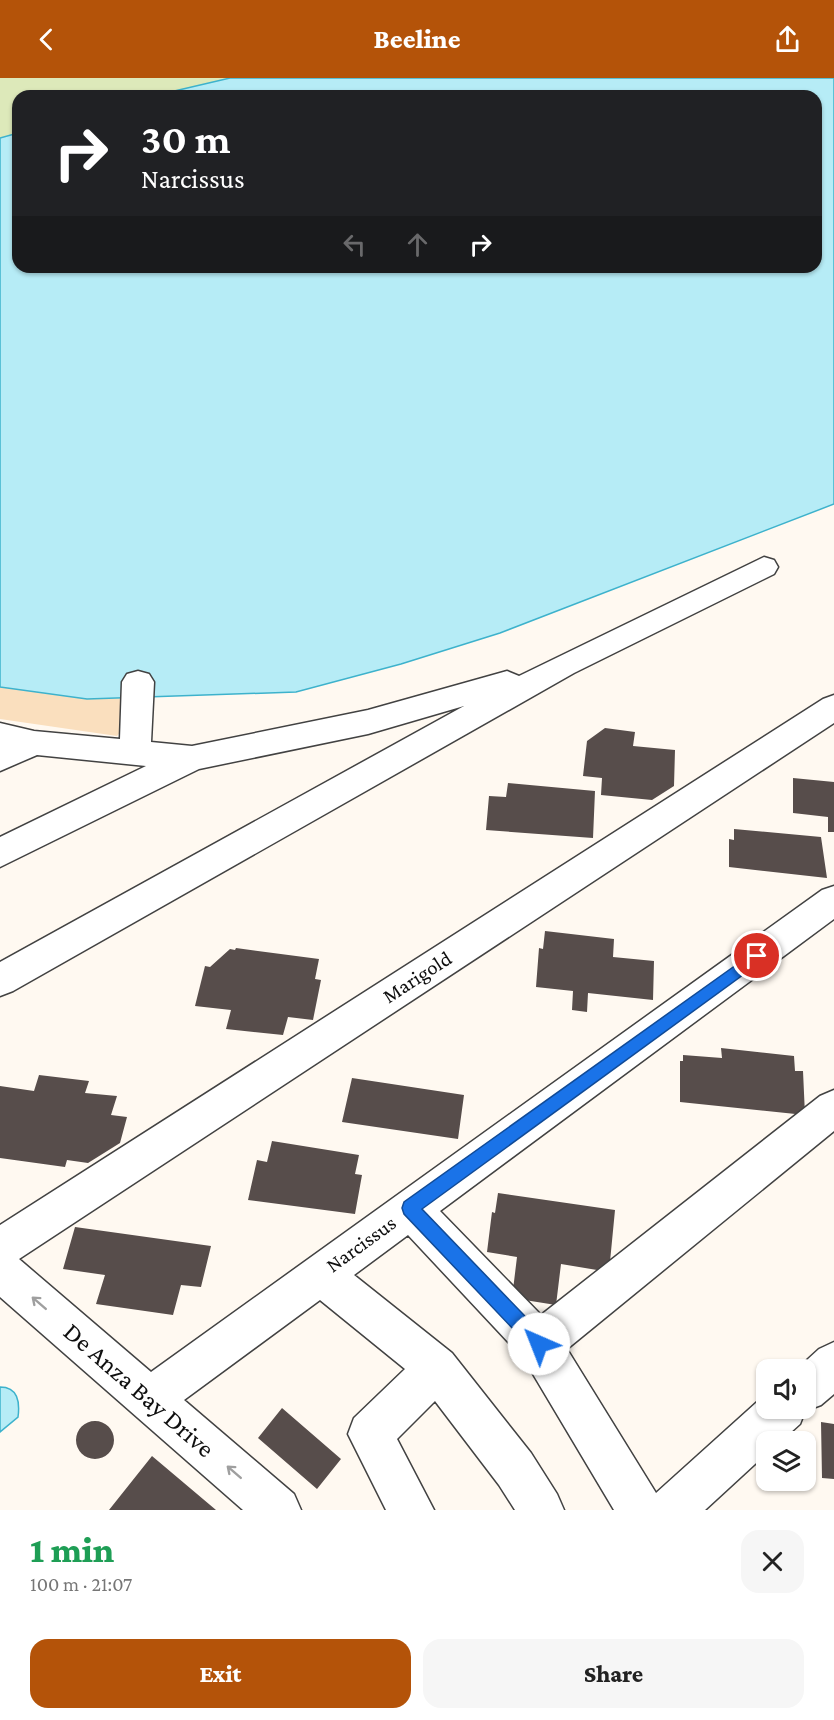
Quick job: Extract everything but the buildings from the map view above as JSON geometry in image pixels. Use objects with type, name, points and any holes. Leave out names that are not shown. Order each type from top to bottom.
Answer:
[{"type":"street","points":[[0,980],[563,665],[764,567]]},
{"type":"street","points":[[0,853],[192,758],[368,722],[563,665]]},
{"type":"street","points":[[135,752],[138,682]]},
{"type":"street","name":"Marigold","points":[[0,1248],[834,707]]},
{"type":"street","points":[[0,735],[34,743],[192,758]]},
{"type":"street","points":[[0,759],[34,743]]},
{"type":"street","name":"Narcissus","points":[[150,1399],[834,900]]},
{"type":"street","points":[[539,1344],[834,1108]]},
{"type":"street","points":[[410,1208],[539,1344],[640,1510]]},
{"type":"street","name":"De Anza Bay Drive","points":[[0,1270],[278,1510]]},
{"type":"street","points":[[320,1274],[437,1368],[515,1468],[541,1510]]},
{"type":"street","points":[[816,1381],[834,1364]]},
{"type":"street","points":[[411,1510],[370,1434],[437,1368]]},
{"type":"street","points":[[671,1510],[772,1419]]},
{"type":"green space","points":[[0,78],[230,78],[179,90],[12,90],[12,135],[0,138]]},
{"type":"sand","points":[[0,687],[87,699],[129,698],[128,723],[117,736],[0,719]]},
{"type":"water","points":[[230,78],[834,78],[834,504],[500,633],[401,664],[296,692],[87,699],[0,687],[0,138],[12,135],[12,273],[822,273],[822,90],[179,90]]},
{"type":"water","points":[[0,1387],[14,1393],[19,1406],[18,1417],[0,1432]]},
{"type":"route","points":[[539,1344],[410,1208],[757,956]]}]
